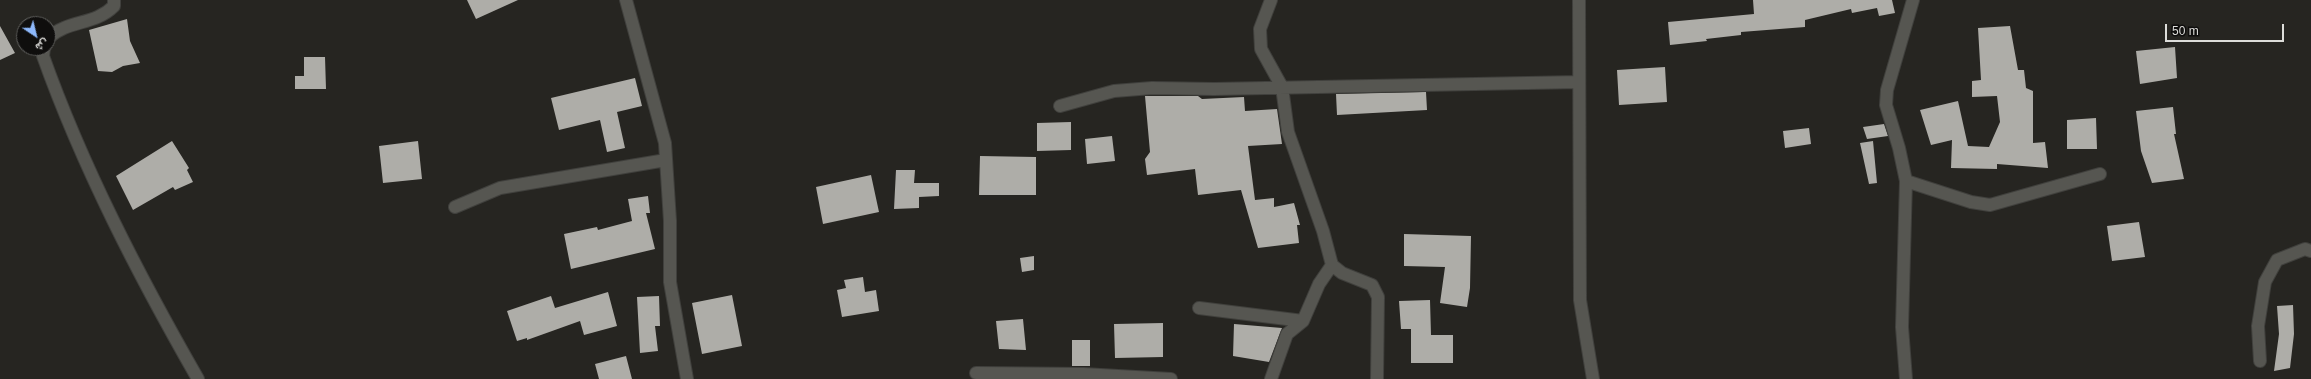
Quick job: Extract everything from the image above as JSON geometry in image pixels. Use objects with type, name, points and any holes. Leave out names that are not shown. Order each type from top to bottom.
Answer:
[{"type":"street","points":[[56,30],[105,15],[114,6],[114,0]]},
{"type":"street","points":[[626,0],[665,143],[670,282],[687,379]]},
{"type":"street","points":[[1271,0],[1260,29],[1261,49],[1282,87],[1288,132],[1323,231],[1332,265],[1342,273],[1372,285],[1378,297],[1377,379]]},
{"type":"street","points":[[1579,0],[1580,300],[1593,379]]},
{"type":"street","points":[[1906,379],[1902,327],[1906,181],[1900,148],[1886,105],[1886,90],[1913,0]]},
{"type":"street","points":[[43,56],[80,152],[172,333],[198,379]]},
{"type":"street","points":[[1060,106],[1114,91],[1152,88],[1579,82]]},
{"type":"street","points":[[455,207],[500,188],[666,160]]},
{"type":"street","points":[[1906,181],[1971,202],[1990,205],[2100,174]]},
{"type":"street","points":[[2260,362],[2258,326],[2265,282],[2277,260],[2305,249],[2311,251]]},
{"type":"street","points":[[1271,379],[1288,334],[1303,321],[1319,284],[1332,265]]},
{"type":"street","points":[[1199,308],[1303,321]]},
{"type":"street","points":[[976,373],[1083,374],[1171,379]]},
{"type":"building","points":[[467,0],[518,0],[476,19]]},
{"type":"building","points":[[1753,0],[1892,0],[1895,13],[1879,16],[1877,8],[1852,13],[1851,9],[1805,20],[1805,27],[1741,32],[1741,35],[1670,45],[1668,22],[1754,14]]},
{"type":"building","points":[[127,19],[130,41],[140,63],[123,66],[112,72],[98,71],[89,30]]},
{"type":"building","points":[[0,26],[15,53],[0,60]]},
{"type":"building","points":[[2010,26],[2018,70],[2024,70],[2026,88],[2033,91],[2033,143],[2045,142],[2048,168],[1997,164],[1997,169],[1951,168],[1952,140],[1931,145],[1920,110],[1958,101],[1968,146],[1989,147],[2000,122],[1997,96],[1972,97],[1972,81],[1981,80],[1978,28]]},
{"type":"building","points":[[2175,47],[2177,78],[2140,84],[2136,51]]},
{"type":"building","points":[[304,57],[325,57],[326,89],[295,89],[295,76],[304,76]]},
{"type":"building","points":[[1665,67],[1667,102],[1619,105],[1617,70]]},
{"type":"building","points":[[635,78],[642,106],[617,112],[625,148],[607,152],[600,120],[559,130],[551,98]]},
{"type":"building","points":[[1426,92],[1427,110],[1337,115],[1336,94]]},
{"type":"building","points":[[1145,96],[1198,96],[1202,99],[1244,97],[1245,111],[1277,109],[1282,144],[1248,146],[1255,200],[1274,198],[1274,207],[1294,203],[1300,225],[1297,225],[1299,243],[1258,248],[1241,190],[1198,195],[1195,169],[1147,175],[1145,159],[1150,152]]},
{"type":"building","points":[[2173,107],[2176,134],[2174,134],[2184,179],[2152,183],[2141,151],[2136,111]]},
{"type":"building","points":[[2096,118],[2097,149],[2067,149],[2067,120]]},
{"type":"building","points":[[1071,122],[1071,150],[1037,151],[1037,123]]},
{"type":"building","points":[[1884,124],[1888,136],[1867,139],[1863,127]]},
{"type":"building","points":[[1809,128],[1811,144],[1785,148],[1783,131]]},
{"type":"building","points":[[1112,136],[1115,161],[1087,164],[1085,139]]},
{"type":"building","points":[[172,141],[189,168],[187,170],[193,182],[175,190],[173,187],[133,210],[116,176]]},
{"type":"building","points":[[418,141],[422,179],[383,183],[379,146]]},
{"type":"building","points":[[1873,141],[1877,183],[1869,184],[1860,143]]},
{"type":"building","points":[[980,156],[1036,157],[1036,195],[979,195]]},
{"type":"building","points":[[896,170],[915,170],[914,183],[939,183],[939,196],[919,197],[919,208],[894,209]]},
{"type":"building","points":[[871,175],[879,212],[823,224],[816,187]]},
{"type":"building","points":[[648,196],[650,213],[646,213],[655,249],[571,269],[564,234],[597,227],[598,230],[632,221],[628,199]]},
{"type":"building","points":[[2139,222],[2145,257],[2112,261],[2107,226]]},
{"type":"building","points":[[1404,234],[1471,236],[1470,288],[1467,307],[1440,303],[1445,267],[1404,266]]},
{"type":"building","points":[[1034,256],[1034,270],[1022,272],[1020,258]]},
{"type":"building","points":[[863,277],[865,292],[876,290],[879,311],[842,317],[837,290],[846,288],[844,280]]},
{"type":"building","points":[[608,292],[617,326],[584,335],[580,321],[527,340],[527,338],[517,341],[507,311],[551,296],[555,308]]},
{"type":"building","points":[[732,295],[742,346],[702,354],[692,303]]},
{"type":"building","points":[[659,296],[660,326],[655,326],[658,351],[640,353],[637,297]]},
{"type":"building","points":[[1430,300],[1431,335],[1453,335],[1453,363],[1411,363],[1411,329],[1401,329],[1399,301]]},
{"type":"building","points":[[2293,305],[2294,334],[2290,368],[2274,371],[2279,334],[2277,306]]},
{"type":"building","points":[[1023,319],[1026,350],[999,349],[996,321]]},
{"type":"building","points":[[1163,323],[1163,357],[1115,358],[1114,324]]},
{"type":"building","points":[[1234,324],[1282,328],[1269,362],[1233,356]]},
{"type":"building","points":[[1072,340],[1090,340],[1090,366],[1072,366]]},
{"type":"building","points":[[626,356],[632,379],[599,379],[595,364]]}]
